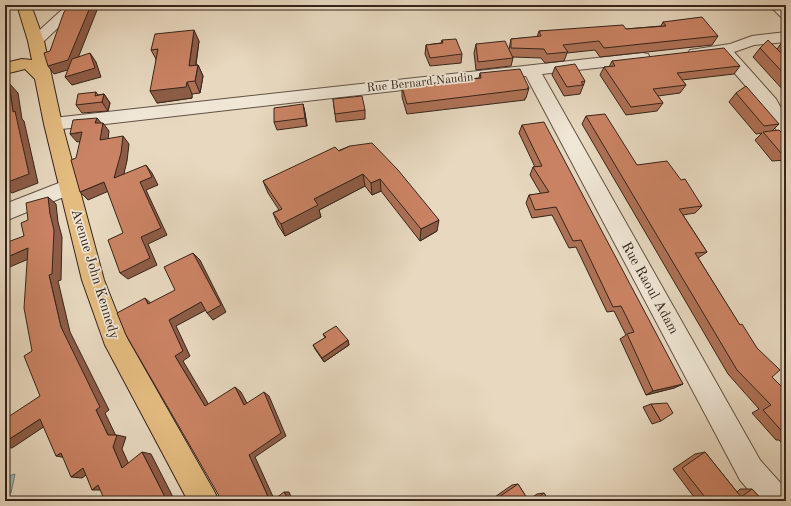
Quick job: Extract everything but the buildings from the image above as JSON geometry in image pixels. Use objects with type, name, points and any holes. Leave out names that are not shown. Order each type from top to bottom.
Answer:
[{"type":"main road","name":"Avenue John Kennedy","points":[[24,5],[36,41],[52,124],[93,280],[117,345],[204,501]]},
{"type":"main road","points":[[5,66],[12,62],[36,41]]},
{"type":"main road","points":[[5,69],[16,65],[28,64],[33,65],[42,76]]},
{"type":"street","points":[[36,41],[75,5]]},
{"type":"street","points":[[776,5],[786,14]]},
{"type":"street","points":[[678,55],[732,48],[752,41],[786,37]]},
{"type":"street","points":[[723,49],[770,103],[777,119],[786,128]]},
{"type":"street","name":"Rue Bernard Naudin","points":[[52,124],[656,57]]},
{"type":"street","name":"Rue Raoul Adam","points":[[531,70],[750,470],[777,501]]},
{"type":"street","points":[[5,213],[69,187]]},
{"type":"water","points":[[15,474],[11,493],[5,495],[5,477]]}]
